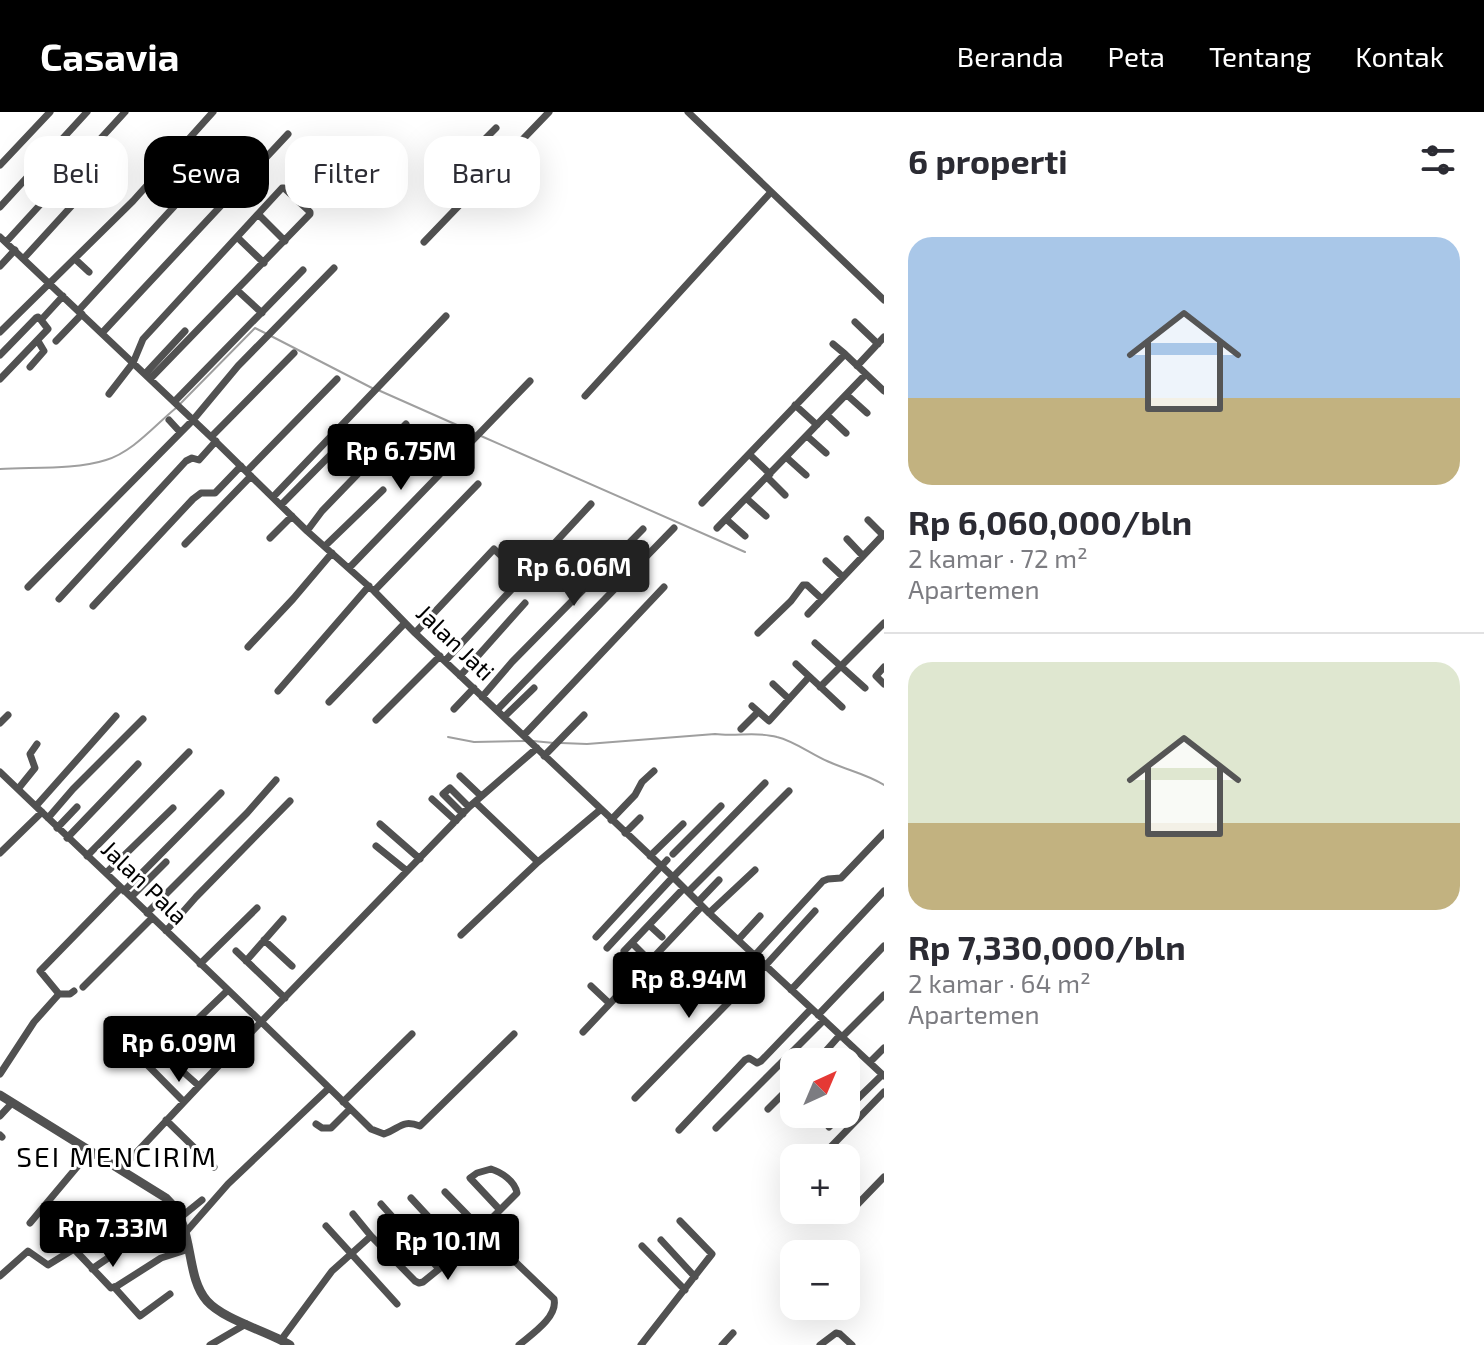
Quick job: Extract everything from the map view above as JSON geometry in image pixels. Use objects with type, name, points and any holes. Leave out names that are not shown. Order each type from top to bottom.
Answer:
[{"type":"street","points":[[0,165],[50,112]]},
{"type":"street","points":[[0,207],[87,112]]},
{"type":"street","points":[[3,239],[125,112]]},
{"type":"street","points":[[0,332],[133,201],[213,112]]},
{"type":"street","points":[[526,136],[549,112]]},
{"type":"street","points":[[688,112],[884,300]]},
{"type":"street","points":[[488,136],[496,128]]},
{"type":"street","points":[[102,333],[288,134]]},
{"type":"street","points":[[109,394],[133,363],[142,339],[283,188],[310,214],[148,377]]},
{"type":"street","points":[[585,396],[771,192]]},
{"type":"street","points":[[24,258],[70,208]]},
{"type":"street","points":[[56,341],[173,208]]},
{"type":"street","points":[[424,242],[457,208]]},
{"type":"street","points":[[258,214],[285,241]]},
{"type":"street","points":[[237,237],[264,263]]},
{"type":"street","name":"Jalan Jati","points":[[3,239],[482,697],[547,753],[600,810],[650,856],[667,860],[673,877],[883,1076]]},
{"type":"street","points":[[0,266],[15,250]]},
{"type":"street","points":[[75,259],[89,272]]},
{"type":"street","points":[[28,587],[193,420],[238,366],[334,268]]},
{"type":"street","points":[[175,403],[303,270]]},
{"type":"street","points":[[237,290],[262,313]]},
{"type":"street","points":[[41,320],[63,296]]},
{"type":"street","points":[[273,497],[446,316]]},
{"type":"street","points":[[0,355],[36,318],[48,328],[0,379]]},
{"type":"street","points":[[855,322],[881,340],[857,366]]},
{"type":"street","points":[[148,377],[185,331]]},
{"type":"street","points":[[30,367],[44,351],[38,341]]},
{"type":"street","points":[[833,344],[884,391]]},
{"type":"street","points":[[59,599],[186,461],[192,458],[199,460],[214,439],[294,353]]},
{"type":"street","points":[[116,361],[123,354]]},
{"type":"street","points":[[702,503],[845,354]]},
{"type":"street","points":[[717,528],[866,374]]},
{"type":"street","points":[[185,544],[247,471],[337,379]]},
{"type":"street","points":[[349,568],[530,381]]},
{"type":"street","points":[[847,395],[867,413]]},
{"type":"street","points":[[795,405],[817,425]]},
{"type":"street","points":[[827,415],[846,433]]},
{"type":"street","points":[[169,420],[180,432]]},
{"type":"street","points":[[307,531],[322,511],[406,424]]},
{"type":"street","points":[[281,505],[357,428]]},
{"type":"street","points":[[807,436],[826,453]]},
{"type":"street","points":[[749,454],[785,495]]},
{"type":"street","points":[[786,457],[806,475]]},
{"type":"street","points":[[93,606],[193,499],[201,493],[215,493],[247,471]]},
{"type":"street","points":[[278,691],[371,589],[478,484]]},
{"type":"street","points":[[325,546],[383,490]]},
{"type":"street","points":[[746,498],[766,516]]},
{"type":"street","points":[[376,720],[523,577],[591,504]]},
{"type":"street","points":[[270,538],[292,516]]},
{"type":"street","points":[[726,519],[745,536]]},
{"type":"street","points":[[808,614],[884,534],[868,520]]},
{"type":"street","points":[[497,710],[674,528]]},
{"type":"street","points":[[482,697],[512,662],[643,529]]},
{"type":"street","points":[[847,539],[863,556]]},
{"type":"street","points":[[415,633],[494,549],[523,577]]},
{"type":"street","points":[[248,647],[332,553]]},
{"type":"street","points":[[826,561],[843,577]]},
{"type":"street","points":[[758,633],[803,585],[822,599]]},
{"type":"street","points":[[121,1169],[475,802],[664,587]]},
{"type":"street","points":[[460,676],[525,603]]},
{"type":"street","points":[[329,702],[405,623]]},
{"type":"street","points":[[820,687],[884,623]]},
{"type":"street","points":[[815,643],[865,688]]},
{"type":"street","points":[[796,664],[842,707]]},
{"type":"street","points":[[884,667],[876,676],[884,684]]},
{"type":"street","points":[[741,729],[755,709],[769,721],[809,677]]},
{"type":"street","points":[[773,684],[789,699]]},
{"type":"street","points":[[454,709],[474,688]]},
{"type":"street","points":[[504,717],[534,688]]},
{"type":"street","points":[[0,723],[8,715]]},
{"type":"street","points":[[547,753],[584,715]]},
{"type":"street","points":[[42,812],[116,716]]},
{"type":"street","points":[[0,853],[42,812],[73,789],[143,719]]},
{"type":"street","points":[[18,789],[35,768],[30,754],[37,744]]},
{"type":"street","points":[[87,856],[189,752]]},
{"type":"street","points":[[67,838],[138,764]]},
{"type":"street","points":[[611,820],[654,771]]},
{"type":"street","name":"Jalan Pala","points":[[0,772],[350,1109],[380,1134],[388,1133],[404,1123],[420,1126],[514,1034]]},
{"type":"street","points":[[460,776],[475,802]]},
{"type":"street","points":[[83,987],[276,780]]},
{"type":"street","points":[[607,948],[765,783]]},
{"type":"street","points":[[463,814],[443,794],[450,788],[475,802],[538,862]]},
{"type":"street","points":[[624,951],[789,791]]},
{"type":"street","points":[[59,994],[40,971],[125,892],[221,793]]},
{"type":"street","points":[[432,799],[456,821]]},
{"type":"street","points":[[166,931],[290,801]]},
{"type":"street","points":[[596,937],[721,806]]},
{"type":"street","points":[[57,828],[77,807]]},
{"type":"street","points":[[106,873],[173,808]]},
{"type":"street","points":[[461,935],[538,862],[600,810]]},
{"type":"street","points":[[625,833],[640,818]]},
{"type":"street","points":[[380,824],[420,859]]},
{"type":"street","points":[[650,856],[683,824]]},
{"type":"street","points":[[755,955],[823,881],[841,878],[884,833]]},
{"type":"street","points":[[376,846],[407,871]]},
{"type":"street","points":[[125,892],[166,862]]},
{"type":"street","points":[[709,913],[755,870]]},
{"type":"street","points":[[583,1032],[719,880]]},
{"type":"street","points":[[791,990],[884,891]]},
{"type":"street","points":[[200,964],[257,908]]},
{"type":"street","points":[[635,1098],[815,911]]},
{"type":"street","points":[[738,940],[760,916]]},
{"type":"street","points":[[246,961],[283,919]]},
{"type":"street","points":[[649,925],[662,937]]},
{"type":"street","points":[[264,940],[292,966]]},
{"type":"street","points":[[632,943],[644,955]]},
{"type":"street","points":[[716,1128],[884,946]]},
{"type":"street","points":[[236,951],[285,998]]},
{"type":"street","points":[[591,986],[609,1003]]},
{"type":"street","points":[[149,1066],[228,990]]},
{"type":"street","points":[[0,1074],[34,1022],[59,994],[74,991]]},
{"type":"street","points":[[829,1048],[884,995]]},
{"type":"street","points":[[679,1130],[745,1060],[761,1061],[818,1014]]},
{"type":"street","points":[[201,1016],[235,1050]]},
{"type":"street","points":[[111,1028],[184,1102]]},
{"type":"street","points":[[343,1102],[412,1034]]},
{"type":"street","points":[[870,1062],[884,1048]]},
{"type":"street","points":[[162,1053],[199,1086]]},
{"type":"street","points":[[206,1057],[217,1067]]},
{"type":"street","points":[[860,1097],[883,1076]]},
{"type":"street","points":[[185,1233],[237,1176],[329,1088]]},
{"type":"street","points":[[834,1144],[884,1092]]},
{"type":"street","points":[[0,1095],[166,1198],[181,1217],[197,1282],[204,1297],[220,1311],[285,1342],[332,1271],[371,1236]]},
{"type":"street","points":[[768,1109],[780,1097]]},
{"type":"street","points":[[0,1116],[12,1103]]},
{"type":"street","points":[[316,1124],[331,1128],[350,1109]]},
{"type":"street","points":[[166,1120],[214,1167]]},
{"type":"street","points":[[30,1223],[88,1150]]},
{"type":"street","points":[[353,1214],[419,1283],[460,1251],[517,1193],[514,1185],[491,1169],[470,1178],[500,1210]]},
{"type":"street","points":[[860,1202],[884,1177]]},
{"type":"street","points":[[445,1192],[556,1303],[548,1318],[519,1345]]},
{"type":"street","points":[[411,1198],[460,1251]]},
{"type":"street","points":[[181,1217],[202,1200]]},
{"type":"street","points":[[381,1204],[439,1269]]},
{"type":"street","points":[[641,1345],[712,1254],[680,1221]]},
{"type":"street","points":[[0,1276],[28,1251],[48,1265],[106,1225]]},
{"type":"street","points":[[326,1226],[397,1304]]},
{"type":"street","points":[[92,1269],[143,1234]]},
{"type":"street","points":[[661,1240],[695,1277]]},
{"type":"street","points":[[642,1246],[685,1290]]},
{"type":"street","points":[[74,1249],[140,1316],[170,1294]]},
{"type":"street","points":[[114,1287],[161,1258],[189,1249]]},
{"type":"street","points":[[210,1345],[246,1324]]},
{"type":"street","points":[[722,1345],[733,1333]]},
{"type":"street","points":[[820,1345],[836,1333],[852,1345]]},
{"type":"waterway","points":[[181,403],[255,328],[265,333]]},
{"type":"waterway","points":[[271,336],[372,388]]},
{"type":"waterway","points":[[378,390],[475,433]]},
{"type":"waterway","points":[[0,469],[68,467],[106,460],[134,445],[176,408]]},
{"type":"waterway","points":[[481,436],[745,552]]},
{"type":"waterway","points":[[561,743],[587,744],[715,734],[769,735],[790,741],[827,761],[884,785]]},
{"type":"waterway","points":[[448,737],[474,742],[526,741]]},
{"type":"waterway","points":[[533,741],[554,743]]},
{"type":"district","name":"SEI MENCIRIM","points":[[117,1157]]}]
